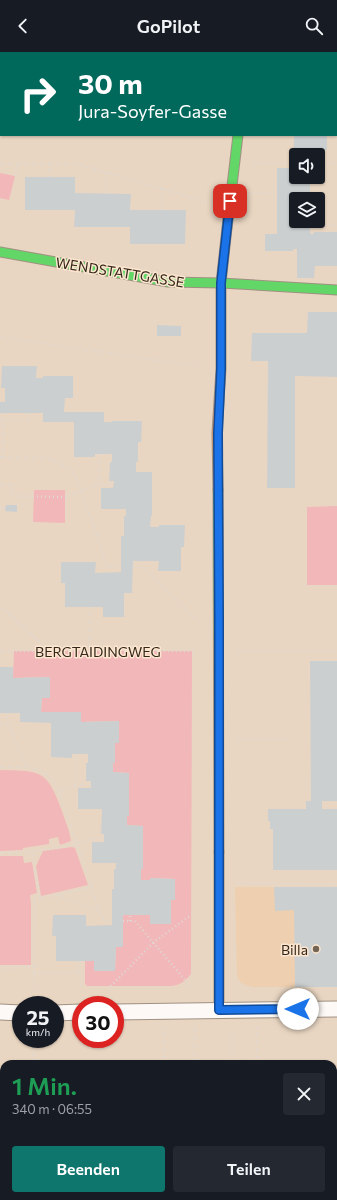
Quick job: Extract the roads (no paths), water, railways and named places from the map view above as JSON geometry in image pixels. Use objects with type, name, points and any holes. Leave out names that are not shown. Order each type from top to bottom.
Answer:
[{"type":"street","points":[[219,1010],[218,433],[221,369],[221,283],[238,136]]},
{"type":"street","name":"WENDSTATTGASSE","points":[[0,252],[168,282],[221,283],[337,290]]},
{"type":"street","points":[[124,1012],[337,1009]]},
{"type":"street","points":[[0,1012],[12,1013]]},
{"type":"place","name":"Billa","points":[[316,949]]}]
